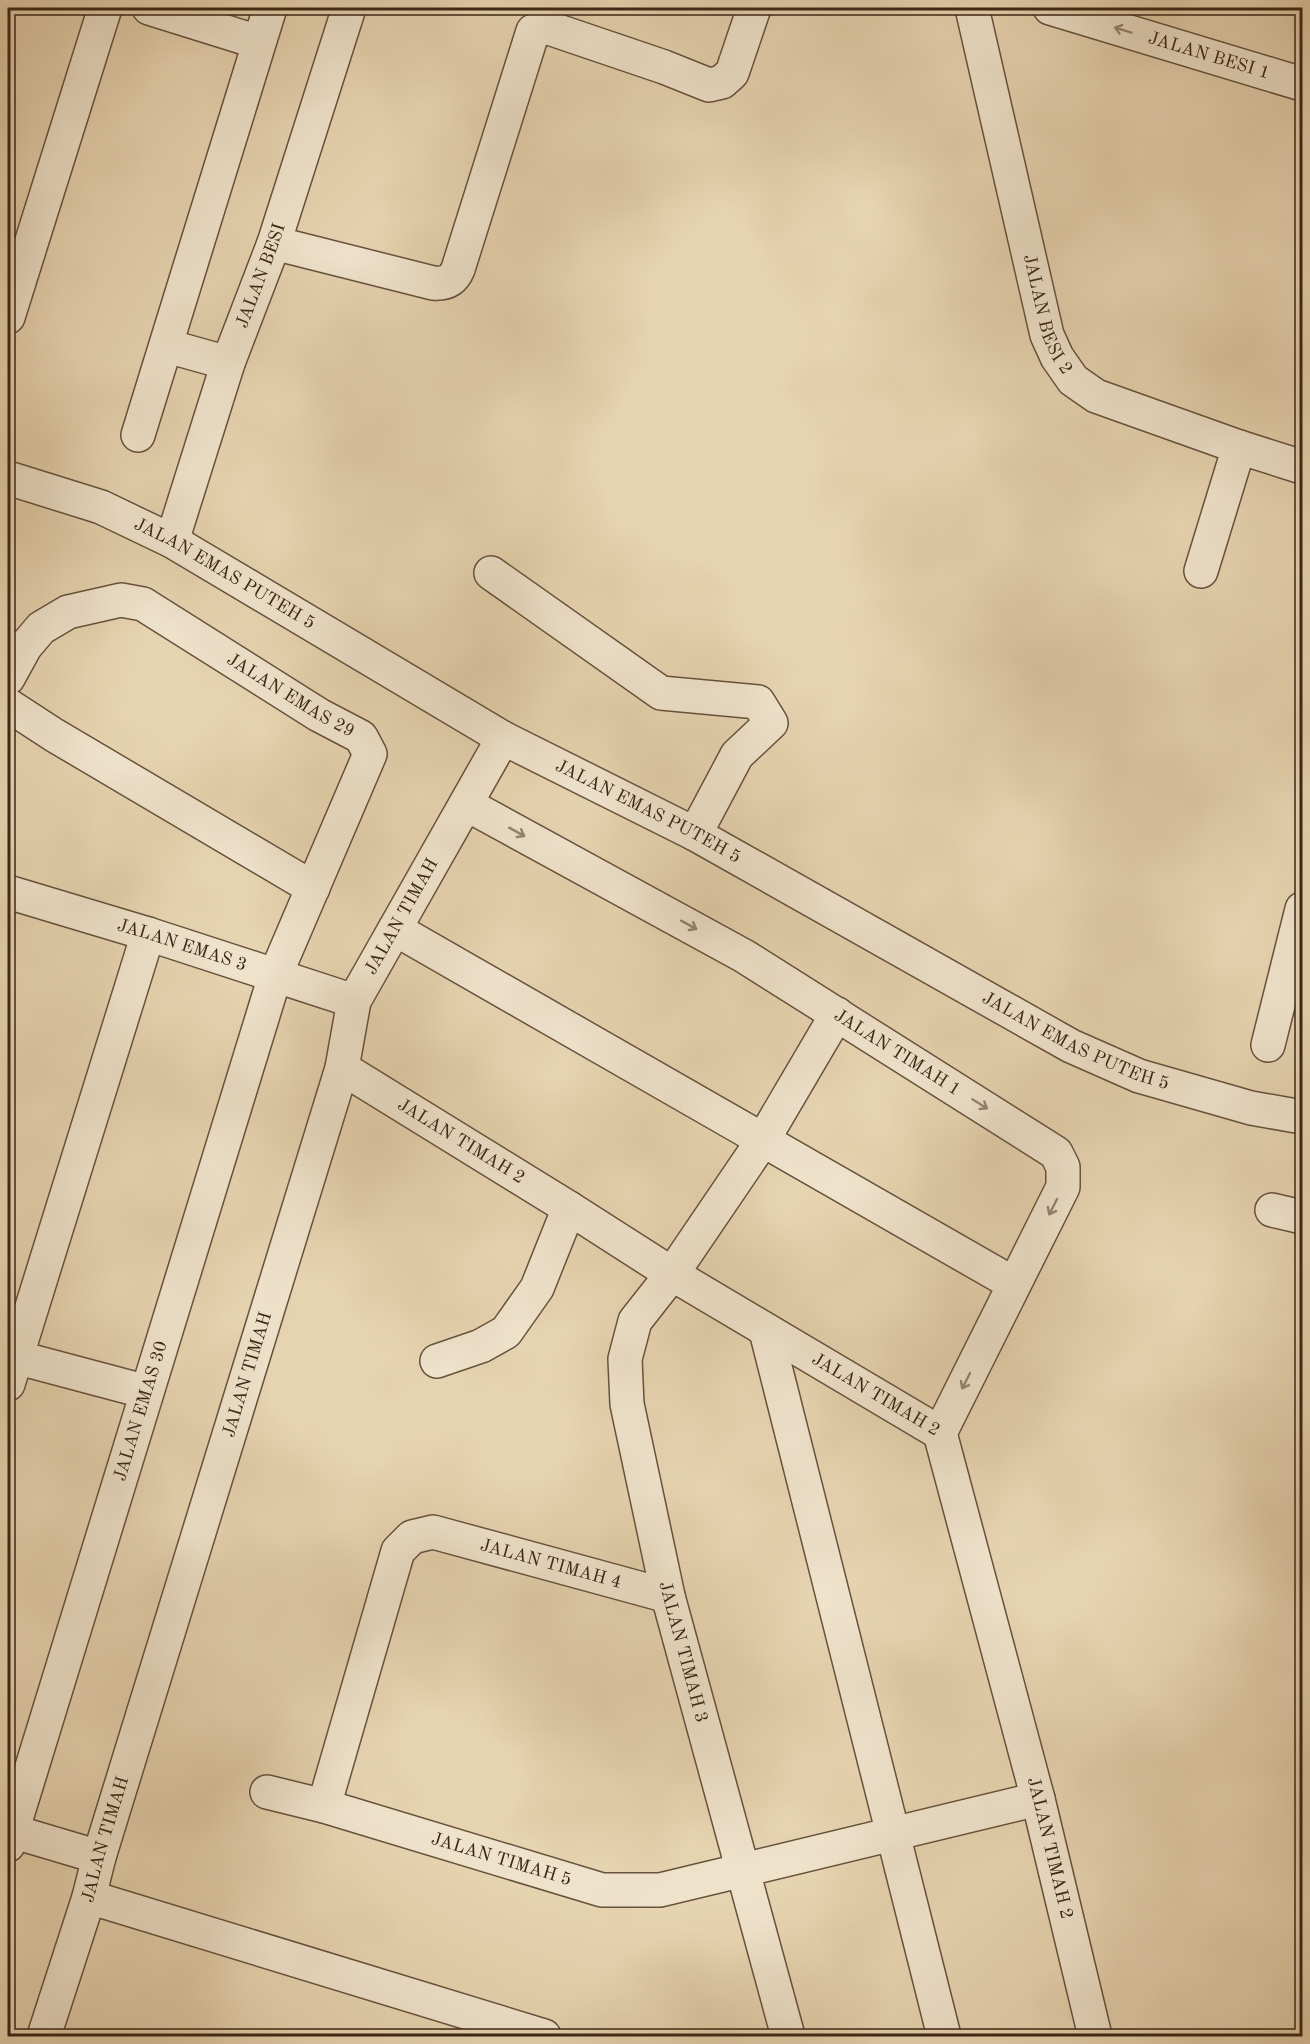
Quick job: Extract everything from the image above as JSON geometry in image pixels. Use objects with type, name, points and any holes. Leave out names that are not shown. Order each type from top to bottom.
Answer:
[{"type":"street","points":[[8,316],[105,8]]},
{"type":"street","points":[[149,8],[258,42]]},
{"type":"street","points":[[138,435],[270,8]]},
{"type":"street","name":"JALAN BESI","points":[[172,541],[228,363],[274,243],[349,8]]},
{"type":"street","points":[[274,243],[433,283],[448,282],[458,269],[533,31],[541,27],[552,29],[664,67],[709,85],[722,82],[732,73],[754,8]]},
{"type":"street","name":"JALAN BESI 2","points":[[972,8],[1047,335],[1057,357],[1073,380],[1096,396],[1302,467]]},
{"type":"street","name":"JALAN BESI 1","points":[[1050,8],[1301,85]]},
{"type":"street","points":[[166,346],[228,363]]},
{"type":"street","points":[[1201,571],[1239,447]]},
{"type":"street","name":"JALAN EMAS PUTEH 5","points":[[8,478],[101,507],[172,541],[503,738],[694,834],[1071,1046],[1139,1076],[1251,1108],[1302,1117]]},
{"type":"street","points":[[491,573],[661,693],[758,702],[771,723],[737,755],[694,834]]},
{"type":"street","name":"JALAN EMAS 29","points":[[8,678],[25,648],[41,628],[68,612],[121,600],[143,604],[319,715],[361,737],[370,754],[275,976]]},
{"type":"street","points":[[8,705],[54,735],[313,888]]},
{"type":"street","name":"JALAN TIMAH","points":[[44,2037],[89,1897],[99,1857],[342,1068],[354,1000],[503,738]]},
{"type":"street","name":"JALAN TIMAH 1","points":[[466,804],[744,956],[1056,1153],[1063,1167],[1063,1187],[940,1433]]},
{"type":"street","name":"JALAN EMAS 3","points":[[8,892],[354,1000]]},
{"type":"street","points":[[1268,1045],[1302,909]]},
{"type":"street","points":[[395,929],[1014,1284]]},
{"type":"street","points":[[147,1392],[10,1366],[148,934]]},
{"type":"street","name":"JALAN EMAS 30","points":[[9,1836],[275,976]]},
{"type":"street","name":"JALAN TIMAH 3","points":[[788,2037],[668,1596],[627,1404],[625,1359],[635,1321],[672,1274],[763,1140],[837,1014]]},
{"type":"street","name":"JALAN TIMAH 2","points":[[342,1068],[672,1274],[940,1433],[1038,1799],[1095,2037]]},
{"type":"street","points":[[437,1362],[481,1346],[506,1332],[537,1288],[569,1208]]},
{"type":"street","points":[[766,1331],[944,2037]]},
{"type":"street","name":"JALAN TIMAH 4","points":[[324,1806],[398,1551],[412,1537],[433,1532],[668,1596]]},
{"type":"street","name":"JALAN TIMAH 5","points":[[267,1792],[324,1806],[602,1890],[660,1890],[1038,1799]]},
{"type":"street","points":[[9,1836],[99,1857]]},
{"type":"street","points":[[89,1897],[544,2037]]}]
